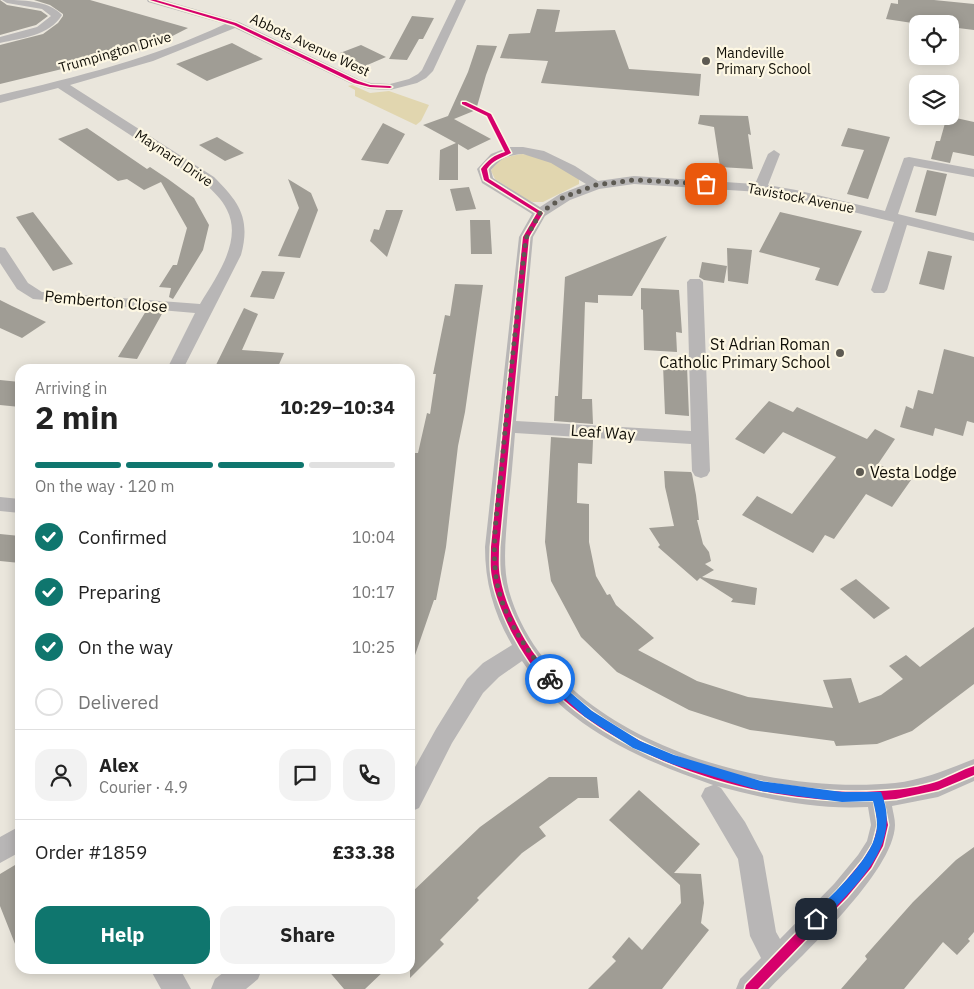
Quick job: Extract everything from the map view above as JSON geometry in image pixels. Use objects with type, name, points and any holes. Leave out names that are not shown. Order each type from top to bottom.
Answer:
[{"type":"street","points":[[0,40],[43,28],[51,24],[57,15],[45,7],[7,0]]},
{"type":"street","name":"Abbots Avenue West","points":[[152,0],[236,24],[356,82],[370,86],[390,87],[413,81],[427,71],[461,0]]},
{"type":"street","name":"Trumpington Drive","points":[[0,99],[125,68],[165,54],[236,24]]},
{"type":"street","name":"Maynard Drive","points":[[60,84],[209,180],[229,199],[238,221],[240,233],[238,244],[232,260],[178,364]]},
{"type":"street","points":[[540,213],[487,180],[484,169],[491,159],[499,155],[519,151],[541,153],[596,185]]},
{"type":"street","points":[[760,188],[774,154]]},
{"type":"street","points":[[878,290],[909,161],[974,173]]},
{"type":"street","name":"Tavistock Avenue","points":[[974,237],[796,194],[760,188],[634,180],[596,185],[564,197],[540,213],[526,238],[495,547],[496,577],[503,602],[525,648],[554,685],[588,714],[637,744],[672,760],[761,786],[842,797],[878,796],[918,791],[961,777],[974,770]]},
{"type":"street","name":"Pemberton Close","points":[[0,251],[22,286],[38,296],[205,309]]},
{"type":"street","points":[[695,282],[702,471]]},
{"type":"street","name":"Leaf Way","points":[[506,426],[700,438]]},
{"type":"street","points":[[0,504],[15,506]]},
{"type":"street","points":[[415,791],[444,736],[475,686],[491,670],[525,648]]},
{"type":"street","points":[[713,796],[736,830],[750,856],[758,918],[763,936],[777,960]]},
{"type":"street","points":[[750,989],[843,892],[878,846],[883,825],[878,796]]},
{"type":"street","points":[[0,851],[15,841]]},
{"type":"street","points":[[167,974],[177,989]]},
{"type":"street","points":[[225,989],[242,974]]},
{"type":"shaded area","points":[[352,85],[370,93],[389,91],[429,105],[421,121],[416,125],[355,96],[355,90],[348,86]]},
{"type":"shaded area","points":[[522,154],[543,157],[579,179],[579,184],[543,202],[527,200],[495,179],[491,171],[500,160]]},
{"type":"building","points":[[0,0],[7,5],[41,11],[48,16],[36,25],[0,35]]},
{"type":"building","points":[[34,0],[90,0],[188,28],[149,48],[0,84],[0,45],[43,34],[58,23],[63,16],[63,14],[50,5]]},
{"type":"building","points":[[898,0],[934,0],[974,4],[974,30],[959,28],[959,15],[909,15],[909,22],[886,19],[891,3],[898,4]]},
{"type":"building","points":[[537,9],[560,10],[555,32],[615,30],[629,69],[701,74],[699,96],[541,83],[548,61],[500,58],[509,34],[530,33]]},
{"type":"building","points":[[412,16],[434,18],[423,39],[419,39],[407,60],[389,59]]},
{"type":"building","points":[[232,43],[263,59],[207,81],[176,64]]},
{"type":"building","points":[[361,45],[386,57],[365,66],[340,53]]},
{"type":"building","points":[[477,45],[497,46],[476,110],[454,119],[491,139],[468,150],[458,144],[458,180],[439,180],[440,150],[456,143],[423,125],[448,116],[468,72]]},
{"type":"building","points":[[700,115],[748,116],[751,135],[748,134],[753,169],[720,167],[714,127],[698,124]]},
{"type":"building","points":[[959,119],[974,122],[974,156],[953,152],[950,163],[931,159],[936,141],[940,141],[944,125],[959,125]]},
{"type":"building","points":[[383,123],[405,134],[388,164],[361,160]]},
{"type":"building","points":[[87,128],[147,169],[150,167],[194,198],[209,225],[203,250],[173,299],[169,297],[171,288],[159,287],[173,265],[177,265],[187,228],[161,182],[144,190],[127,179],[118,181],[58,139]]},
{"type":"building","points":[[848,128],[890,137],[868,199],[847,194],[864,150],[841,146]]},
{"type":"building","points":[[217,137],[244,153],[225,161],[199,145]]},
{"type":"building","points":[[927,170],[947,174],[936,216],[915,212]]},
{"type":"building","points":[[288,179],[311,193],[318,210],[300,258],[278,256],[299,208]]},
{"type":"building","points":[[469,187],[476,209],[456,211],[450,189]]},
{"type":"building","points":[[386,210],[403,210],[387,257],[370,241],[374,229],[379,230]]},
{"type":"building","points":[[33,212],[73,264],[53,271],[16,217]]},
{"type":"building","points":[[780,212],[862,231],[838,286],[815,280],[820,268],[759,252]]},
{"type":"building","points":[[470,220],[490,220],[492,254],[471,254]]},
{"type":"building","points":[[667,236],[632,296],[598,295],[598,303],[585,302],[582,399],[592,399],[593,424],[554,421],[555,396],[558,396],[565,277]]},
{"type":"building","points":[[727,248],[752,250],[748,284],[728,281]]},
{"type":"building","points":[[928,251],[952,256],[944,290],[919,284]]},
{"type":"building","points":[[702,262],[727,266],[724,283],[704,280],[699,277]]},
{"type":"building","points":[[262,271],[285,272],[274,299],[250,297]]},
{"type":"building","points":[[455,284],[483,285],[465,412],[458,446],[446,547],[436,600],[434,600],[415,655],[415,453],[418,453],[427,413],[430,414],[436,374],[433,374],[445,315],[450,316]]},
{"type":"building","points":[[641,288],[679,290],[682,333],[676,332],[677,352],[644,350]]},
{"type":"building","points":[[0,300],[46,322],[22,338],[0,328]]},
{"type":"building","points":[[244,308],[258,314],[242,350],[284,353],[279,364],[216,364]]},
{"type":"building","points":[[146,311],[163,312],[137,359],[118,357]]},
{"type":"building","points":[[944,349],[974,357],[974,423],[967,421],[963,436],[935,428],[933,436],[900,427],[906,406],[913,409],[918,390],[933,394]]},
{"type":"building","points":[[663,365],[687,366],[689,416],[665,414]]},
{"type":"building","points":[[0,380],[15,382],[15,406],[0,405]]},
{"type":"building","name":"Vesta Lodge","points":[[769,401],[793,412],[797,407],[867,439],[875,429],[895,439],[878,464],[911,480],[892,507],[866,494],[834,539],[825,535],[813,553],[742,515],[757,496],[792,514],[836,457],[783,432],[764,454],[735,439]]},
{"type":"building","points":[[551,437],[593,440],[592,464],[578,463],[577,503],[589,504],[589,542],[596,576],[607,595],[610,594],[616,605],[654,638],[638,650],[697,681],[748,697],[833,708],[823,680],[851,678],[859,703],[881,695],[903,679],[889,666],[906,655],[920,667],[974,627],[974,684],[912,731],[877,744],[836,746],[834,741],[750,730],[689,710],[617,672],[581,637],[551,581],[545,542]]},
{"type":"building","points":[[664,471],[691,472],[692,474],[699,520],[697,520],[703,544],[709,552],[711,561],[705,564],[714,570],[702,577],[757,588],[755,605],[731,602],[733,599],[700,578],[697,581],[658,547],[660,545],[649,528],[674,526],[665,487]]},
{"type":"building","points":[[0,534],[15,536],[15,562],[0,561]]},
{"type":"building","points":[[856,579],[890,608],[874,619],[840,589]]},
{"type":"building","points":[[549,777],[597,777],[599,798],[578,798],[539,827],[546,836],[522,853],[477,898],[479,900],[440,940],[444,944],[415,973],[415,889],[480,827]]},
{"type":"building","points":[[639,790],[700,844],[674,873],[701,874],[704,903],[701,923],[709,930],[662,989],[588,989],[616,961],[612,957],[629,937],[642,950],[681,903],[680,885],[609,820]]},
{"type":"building","points":[[974,847],[974,932],[968,939],[970,941],[957,955],[943,942],[904,989],[841,989],[867,959],[865,956],[913,902],[956,860]]},
{"type":"building","points":[[15,865],[15,944],[0,906],[0,874]]},
{"type":"building","points":[[331,974],[381,974],[365,989],[344,989]]},
{"type":"cycle path","points":[[152,0],[235,24],[356,82],[370,86],[390,87]]},
{"type":"cycle path","points":[[464,103],[489,115],[508,153],[494,158],[486,166],[484,169],[487,180],[540,213],[526,237],[495,547],[495,566],[499,591],[510,621],[526,650],[545,675],[555,686],[594,719],[638,745],[674,761],[760,786],[806,794],[852,797],[896,794],[938,786],[974,770]]},
{"type":"cycle path","points":[[750,989],[843,893],[867,864],[878,846],[883,825],[878,796]]},
{"type":"way so far","points":[[550,679],[525,648],[503,602],[496,577],[495,547],[501,478],[526,238],[540,213],[564,197],[596,185],[634,180],[706,184]]},
{"type":"place","name":"Mandeville Primary School","points":[[706,61]]},
{"type":"place","name":"St Adrian Roman Catholic Primary School","points":[[840,353]]},
{"type":"place","name":"Vesta Lodge","points":[[860,472]]},
{"type":"route","points":[[550,679],[554,685],[588,714],[637,744],[672,760],[761,786],[842,797],[878,796],[883,825],[878,846],[867,864],[816,919]]}]
